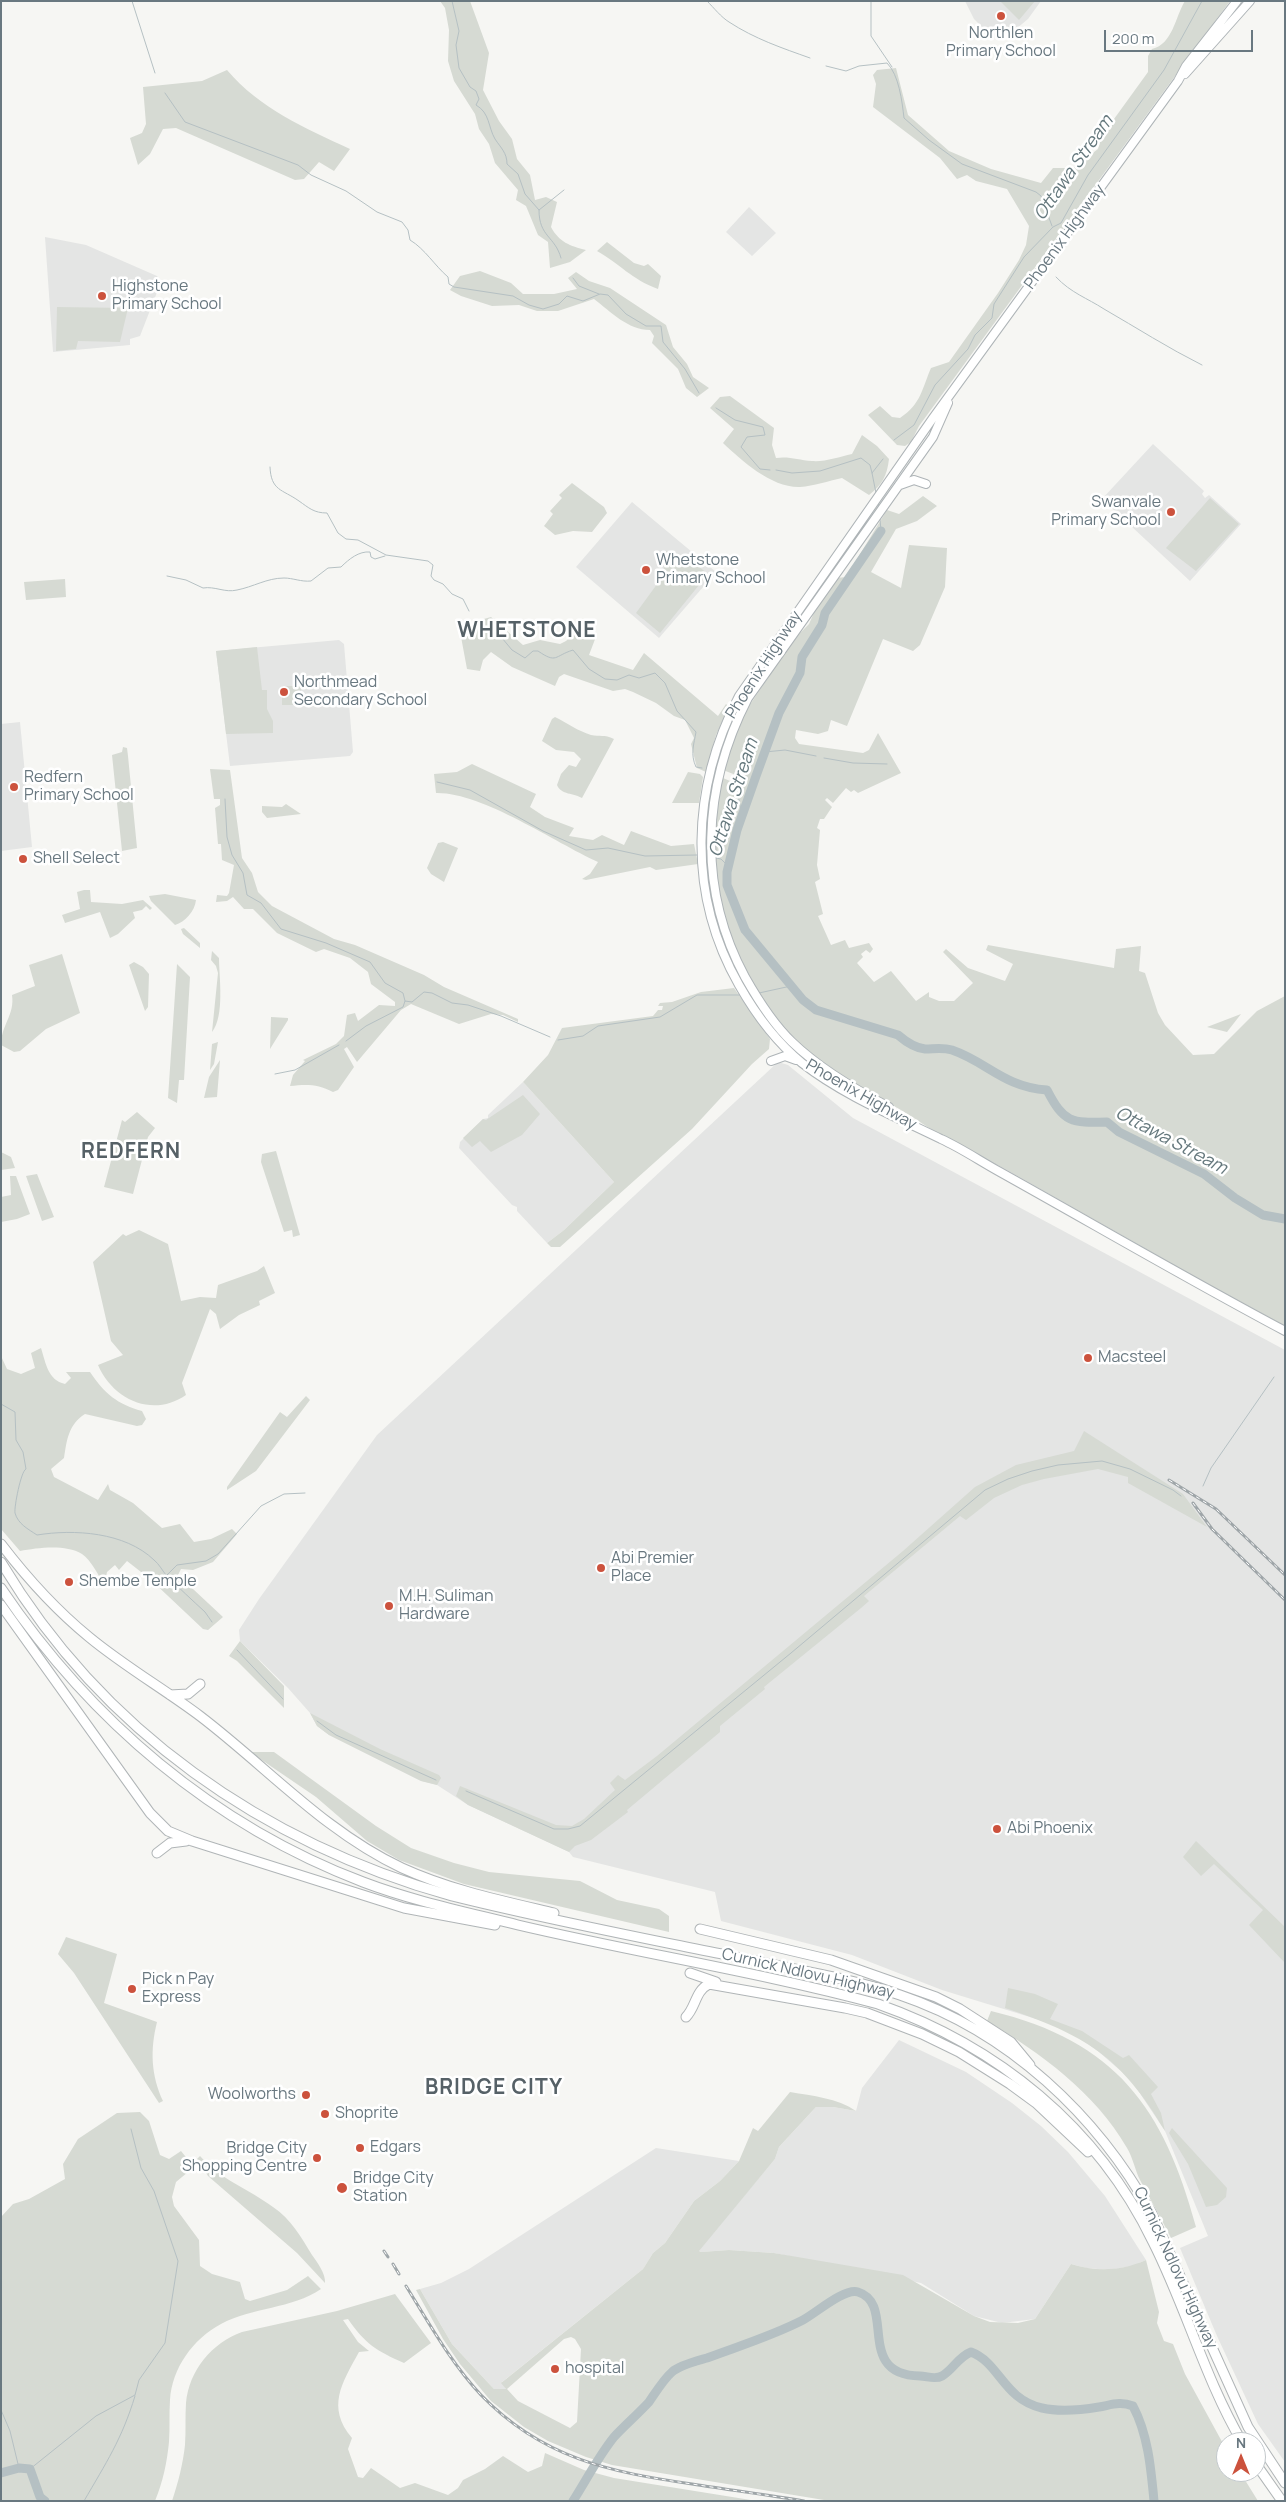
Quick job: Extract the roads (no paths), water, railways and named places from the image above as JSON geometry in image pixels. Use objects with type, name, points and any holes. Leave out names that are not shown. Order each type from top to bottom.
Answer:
[{"type":"main road","name":"Phoenix Highway","points":[[940,1138],[846,1091],[802,1063],[766,1028],[742,991],[724,958],[712,924],[702,873],[701,836],[705,792],[712,760],[729,716],[750,680],[1191,60],[1237,1]]},
{"type":"main road","name":"Phoenix Highway","points":[[1178,80],[1250,1]]},
{"type":"main road","name":"Phoenix Highway","points":[[952,394],[933,437],[748,698],[729,739],[714,792],[710,827],[710,857],[720,917],[735,956],[763,1007],[791,1041],[816,1064],[853,1088],[940,1138],[1285,1331]]},
{"type":"main road","points":[[897,487],[910,481],[926,484]]},
{"type":"main road","points":[[771,1061],[785,1056],[802,1063]]},
{"type":"main road","points":[[1,1544],[33,1584],[90,1638],[200,1717],[335,1828],[386,1860],[416,1874],[480,1896],[557,1914],[621,1933]]},
{"type":"main road","name":"Curnick Ndlovu Highway","points":[[1,1562],[25,1599],[79,1668],[118,1710],[192,1772],[285,1831],[326,1851],[398,1880],[480,1903],[868,1986],[916,2001],[976,2030],[1010,2052],[1090,2123],[1138,2188],[1164,2239],[1248,2427],[1285,2483]]},
{"type":"main road","name":"Curnick Ndlovu Highway","points":[[1,1588],[44,1648],[76,1686],[115,1726],[188,1786],[274,1841],[348,1876],[428,1903],[860,1999],[917,2018],[984,2053],[1047,2102],[1097,2154],[1144,2224],[1166,2269],[1215,2386],[1237,2432]]},
{"type":"main road","points":[[1,1605],[154,1819],[168,1830],[192,1840],[404,1908],[464,1920],[552,1932]]},
{"type":"main road","points":[[170,1695],[188,1694],[200,1684]]},
{"type":"main road","points":[[157,1853],[170,1843],[192,1840]]},
{"type":"main road","points":[[700,1929],[831,1960],[900,1982],[936,1997],[960,2009],[1011,2042],[1026,2058],[1032,2070]]},
{"type":"main road","points":[[690,1973],[732,1988]]},
{"type":"main road","points":[[686,2018],[692,2012],[700,1991],[706,1986],[714,1984],[867,2014],[922,2034],[959,2052],[1010,2084],[1062,2126],[1107,2174],[1140,2225],[1158,2260],[1200,2362],[1232,2432]]},
{"type":"main road","points":[[1266,2478],[1282,2501]]},
{"type":"main road","points":[[1262,2482],[1276,2501]]},
{"type":"waterway","points":[[132,1],[155,73]]},
{"type":"waterway","points":[[452,1],[459,31],[456,45],[459,68],[470,87],[476,91],[479,99],[476,105],[484,112],[495,139],[505,154],[507,164],[518,174],[525,194],[539,210]]},
{"type":"waterway","points":[[707,1],[723,18],[739,28],[769,43],[810,58]]},
{"type":"waterway","points":[[871,1],[871,36],[892,67]]},
{"type":"waterway","name":"Ottawa Stream","points":[[894,440],[914,425],[935,385],[968,349],[975,335],[992,318],[994,304],[1024,257],[1053,227],[1061,223],[1088,175],[1164,70],[1202,1]]},
{"type":"waterway","points":[[826,66],[846,71],[859,66],[887,63],[897,81],[904,118],[929,140],[962,164],[1036,192],[1041,196],[1052,226]]},
{"type":"waterway","points":[[165,93],[185,122],[298,165],[311,175],[346,191],[377,212],[402,222],[408,230],[410,240],[448,277],[449,284],[454,287],[513,296],[529,305],[543,309],[559,304],[567,296],[583,301],[600,294],[608,295],[626,314],[646,326],[661,326],[663,342],[685,369],[699,393]]},
{"type":"waterway","points":[[561,258],[555,245],[544,231],[539,210],[564,190]]},
{"type":"waterway","points":[[1056,277],[1079,295],[1202,365]]},
{"type":"waterway","points":[[573,278],[579,286],[599,294]]},
{"type":"waterway","points":[[716,408],[735,420],[763,427],[765,435],[747,437],[741,447],[760,469],[770,470]]},
{"type":"waterway","points":[[776,470],[792,473],[820,471],[861,458],[870,465],[872,473]]},
{"type":"waterway","name":"Ottawa Stream","points":[[876,493],[872,473],[883,459]]},
{"type":"waterway","points":[[270,467],[273,481],[278,488],[312,510],[327,513],[338,533],[346,539],[358,540],[386,555],[428,561],[433,565],[431,576],[434,580],[443,584],[452,594],[463,599],[469,611]]},
{"type":"waterway","name":"Ottawa Stream","points":[[880,519],[881,531]]},
{"type":"waterway","name":"Ottawa Stream","points":[[881,531],[825,613],[822,625],[802,657],[800,673],[779,713],[737,830],[727,872],[727,885],[745,930],[803,1000],[816,1010],[898,1035],[910,1044],[921,1048],[952,1050],[1007,1079],[1032,1088],[1047,1090],[1058,1109],[1070,1119],[1085,1122],[1107,1122],[1119,1132],[1204,1174],[1235,1198],[1263,1215],[1285,1219]]},
{"type":"waterway","points":[[167,576],[186,580],[203,588],[233,591],[278,578],[311,581],[328,568],[341,567],[351,558],[362,553],[370,552],[371,557],[375,559],[385,556]]},
{"type":"waterway","points":[[486,632],[502,638],[512,650],[525,658],[533,651],[556,658],[573,650],[589,669],[605,679],[617,680],[629,675],[639,678],[655,673],[665,683],[677,711],[696,732],[693,758],[696,767],[702,768]]},
{"type":"waterway","points":[[765,752],[785,750],[816,756]]},
{"type":"waterway","points":[[824,758],[853,763],[887,764]]},
{"type":"waterway","points":[[437,782],[470,790],[543,831],[586,850],[608,848],[645,856],[697,855]]},
{"type":"waterway","points":[[730,788],[738,795],[742,815]]},
{"type":"waterway","points":[[225,799],[227,837],[232,855],[243,873],[247,895],[261,903],[281,929],[326,943],[370,962],[385,983],[403,993],[405,1001]]},
{"type":"waterway","points":[[716,858],[721,859],[728,866]]},
{"type":"waterway","points":[[759,993],[791,986]]},
{"type":"waterway","points":[[346,1041],[366,1026],[403,1007],[405,1001],[412,1002],[424,992],[432,993],[452,1003],[468,1005],[501,1016],[550,1037]]},
{"type":"waterway","points":[[558,1040],[583,1036],[598,1026],[660,1017],[697,995],[740,995]]},
{"type":"waterway","points":[[275,1074],[295,1070],[339,1045]]},
{"type":"waterway","points":[[1203,1486],[1211,1468],[1274,1377]]},
{"type":"waterway","points":[[1,1404],[15,1412],[16,1440],[23,1452],[26,1469],[20,1482],[15,1509],[16,1517],[21,1523],[37,1535],[67,1532],[83,1533],[114,1538],[129,1543],[156,1562],[166,1575],[205,1612],[212,1622]]},
{"type":"waterway","points":[[466,1791],[554,1829],[568,1829],[580,1826],[791,1653],[985,1490],[1008,1479],[1058,1465],[1102,1461],[1130,1469],[1173,1490],[1181,1496]]},
{"type":"waterway","points":[[167,1575],[177,1565],[206,1561],[218,1554],[261,1506],[284,1494],[305,1493]]},
{"type":"waterway","points":[[237,1650],[283,1699]]},
{"type":"waterway","points":[[317,1721],[336,1735],[436,1780]]},
{"type":"waterway","points":[[30,2469],[96,2416],[135,2395],[139,2380],[165,2343],[178,2261],[154,2191],[141,2168],[131,2129]]},
{"type":"waterway","points":[[573,2501],[614,2437],[649,2402],[672,2372],[684,2365],[791,2326],[838,2297],[852,2292],[858,2292],[869,2299],[875,2310],[882,2352],[888,2364],[900,2373],[937,2378],[971,2352],[989,2364],[1019,2397],[1042,2408],[1070,2410],[1112,2404],[1133,2406],[1145,2440],[1154,2501]]},
{"type":"waterway","points":[[84,2501],[119,2438],[135,2396]]},
{"type":"waterway","points":[[1,2410],[10,2431],[19,2468]]},
{"type":"waterway","points":[[1,2473],[19,2468],[30,2469],[40,2497],[45,2501]]},
{"type":"railway","points":[[1169,1480],[1216,1509],[1285,1575]]},
{"type":"railway","points":[[1193,1503],[1212,1529],[1285,1600]]},
{"type":"railway","points":[[384,2251],[388,2257]]},
{"type":"railway","points":[[393,2264],[399,2274]]},
{"type":"railway","points":[[406,2286],[450,2356],[470,2383],[504,2416],[528,2434],[553,2448],[578,2459],[633,2474],[804,2501]]},
{"type":"place","name":"Northlen Primary School","points":[[1001,16]]},
{"type":"place","name":"Highstone Primary School","points":[[102,296]]},
{"type":"place","name":"Swanvale Primary School","points":[[1171,512]]},
{"type":"place","name":"Whetstone Primary School","points":[[646,570]]},
{"type":"place","name":"Northmead Secondary School","points":[[284,692]]},
{"type":"place","name":"Redfern Primary School","points":[[14,787]]},
{"type":"place","name":"Shell Select","points":[[23,859]]},
{"type":"place","name":"Macsteel","points":[[1088,1358]]},
{"type":"place","name":"Abi Premier Place","points":[[601,1568]]},
{"type":"place","name":"Shembe Temple","points":[[69,1582]]},
{"type":"place","name":"M.H. Suliman Hardware","points":[[389,1606]]},
{"type":"place","name":"Abi Phoenix","points":[[997,1829]]},
{"type":"place","name":"Pick n Pay Express","points":[[132,1989]]},
{"type":"place","name":"Woolworths","points":[[306,2095]]},
{"type":"place","name":"Shoprite","points":[[325,2114]]},
{"type":"place","name":"Edgars","points":[[360,2148]]},
{"type":"place","name":"Bridge City Shopping Centre","points":[[317,2158]]},
{"type":"place","name":"Bridge City Station","points":[[342,2188]]},
{"type":"place","name":"hospital","points":[[555,2369]]},
{"type":"district","name":"WHETSTONE","points":[[527,631]]},
{"type":"district","name":"REDFERN","points":[[131,1152]]},
{"type":"district","name":"BRIDGE CITY","points":[[494,2088]]}]
